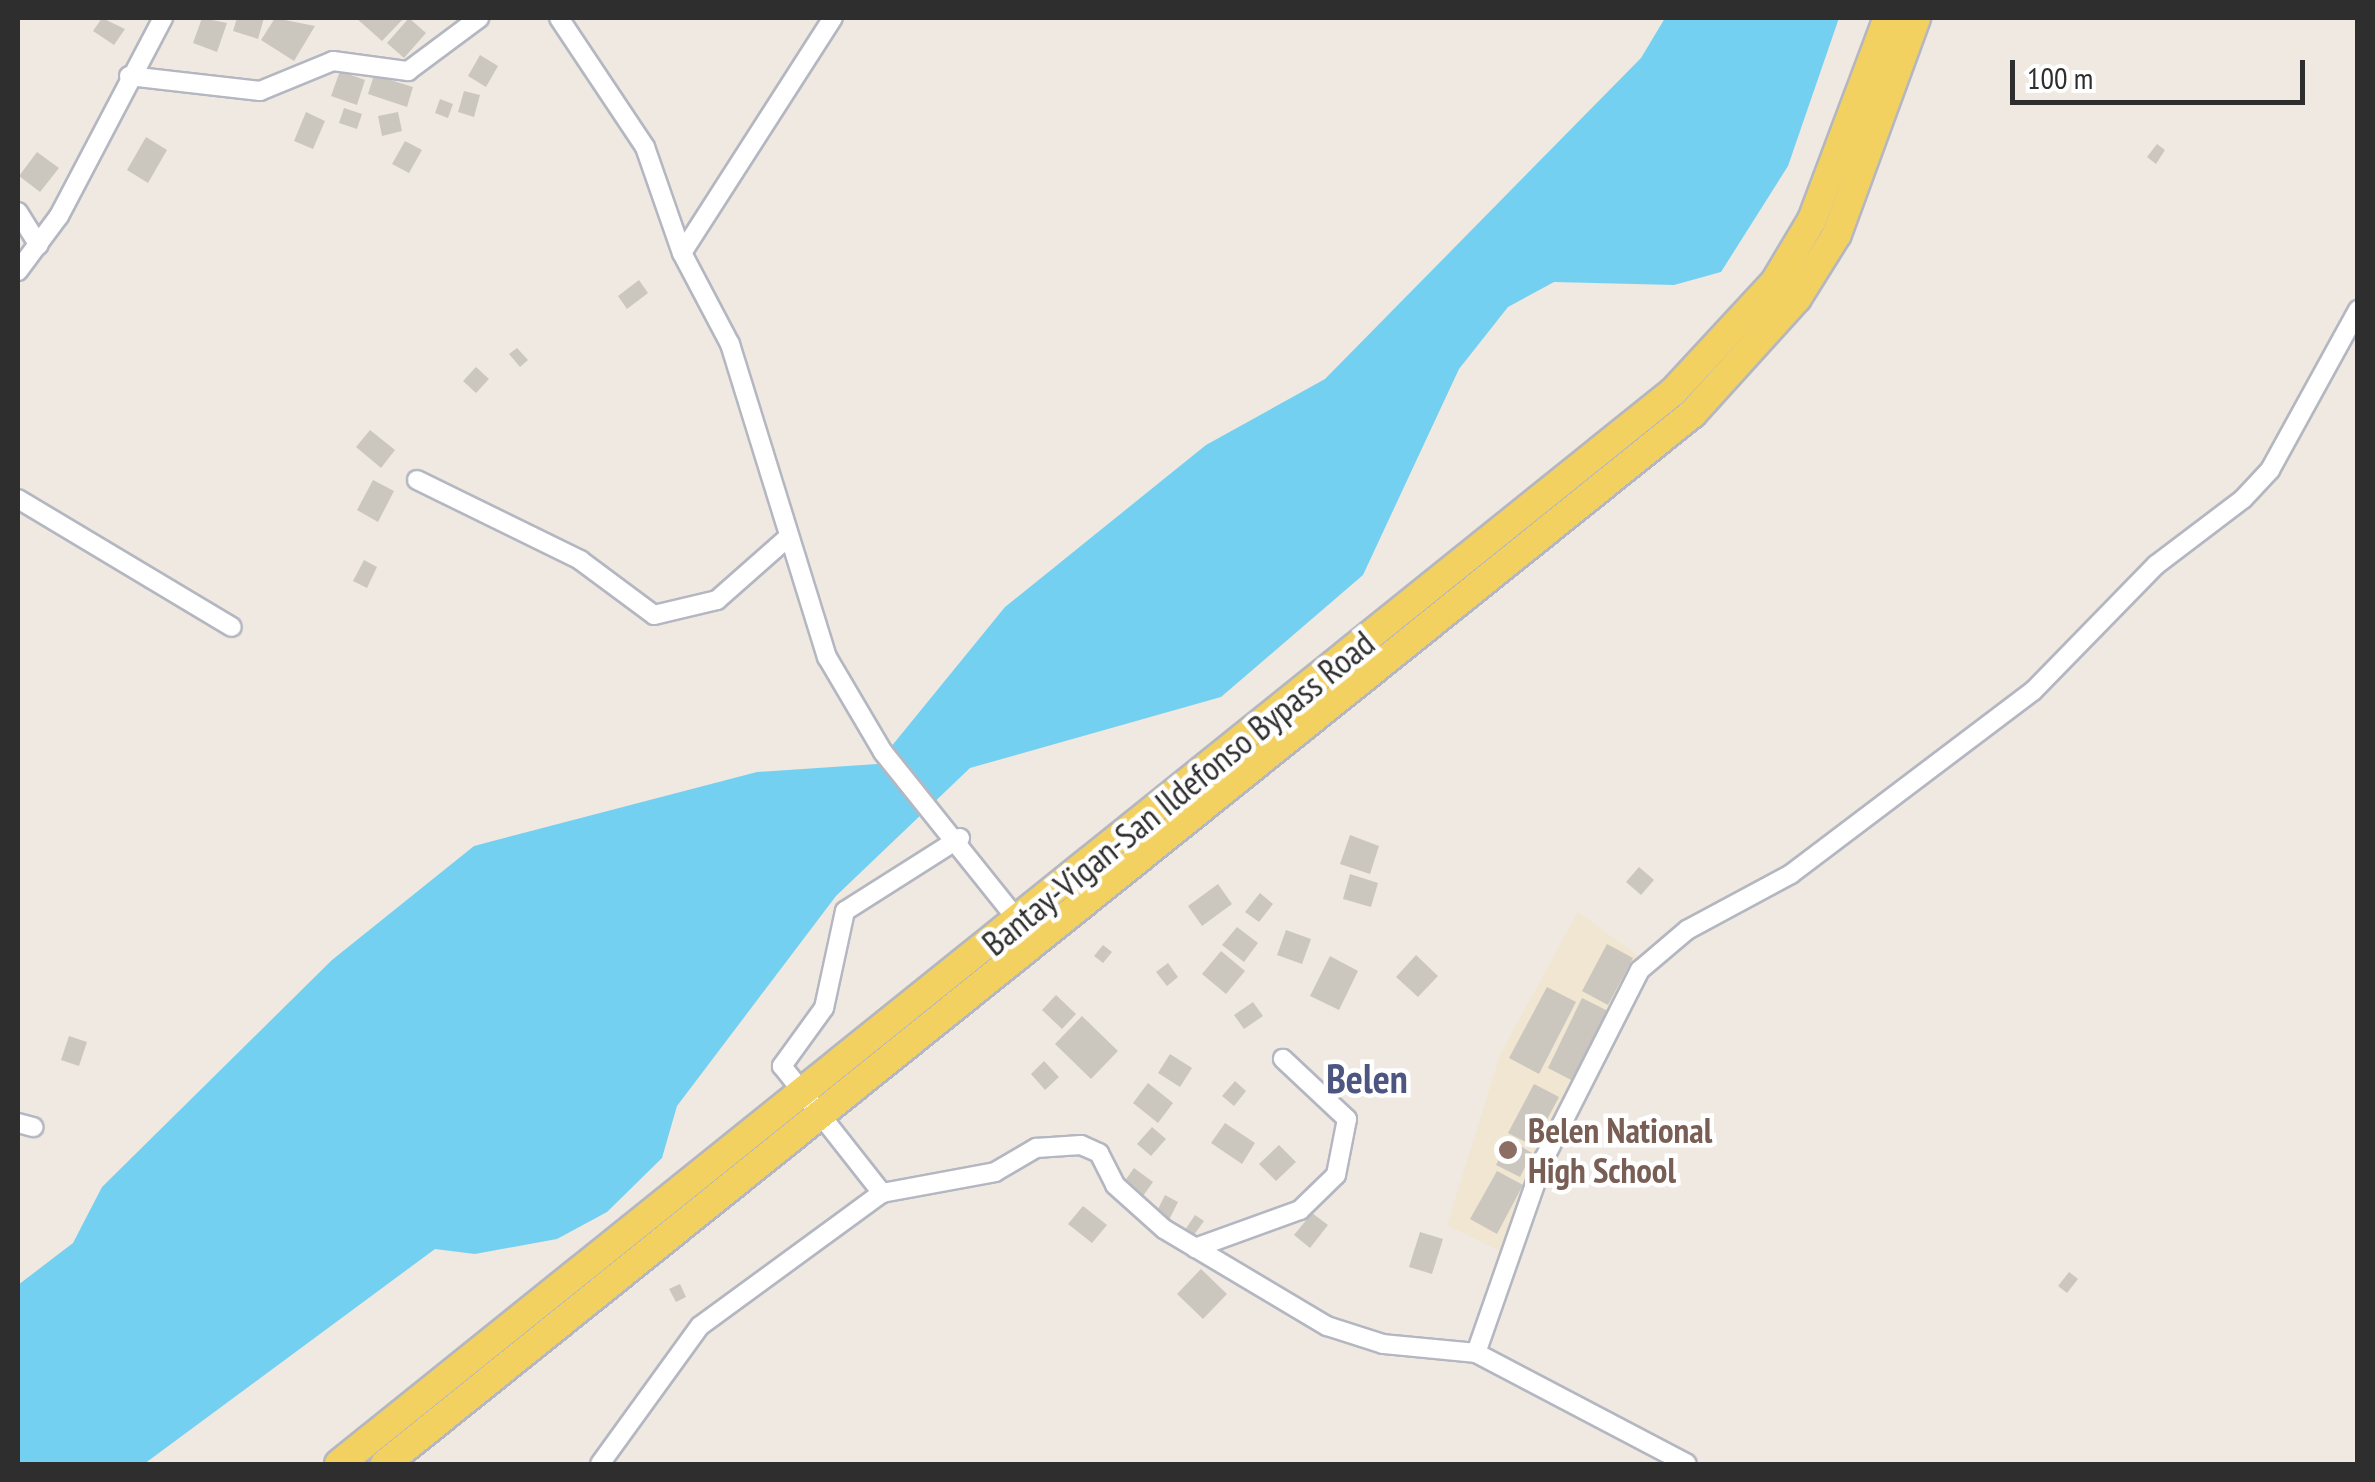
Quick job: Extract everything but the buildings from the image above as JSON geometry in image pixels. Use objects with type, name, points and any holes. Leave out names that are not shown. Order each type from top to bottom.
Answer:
[{"type":"main road","name":"Bantay-Vigan-San Ildefonso Bypass Road","points":[[1026,932],[1724,342],[1812,220],[1888,18]]},
{"type":"main road","name":"Bantay-Vigan-San Ildefonso Bypass Road","points":[[384,1464],[811,1105],[1026,932],[1692,414],[1744,362],[1837,234],[1916,18]]},
{"type":"main road","name":"Bantay-Vigan-San Ildefonso Bypass Road","points":[[339,1464],[811,1105]]},
{"type":"street","points":[[18,271],[39,244],[163,18]]},
{"type":"street","points":[[129,76],[260,91],[332,61],[408,71],[478,18]]},
{"type":"street","points":[[559,18],[645,147],[682,253],[730,344],[785,540],[827,657],[883,752],[924,804],[960,838],[1026,932]]},
{"type":"street","points":[[682,253],[834,18]]},
{"type":"street","points":[[18,212],[39,244]]},
{"type":"street","points":[[1476,1353],[1544,1159],[1640,970],[1687,930],[1790,874],[2033,691],[2156,565],[2243,499],[2270,470],[2358,310]]},
{"type":"street","points":[[417,480],[580,560],[654,614],[717,600],[785,540]]},
{"type":"street","points":[[18,498],[232,628]]},
{"type":"street","points":[[882,1193],[782,1066],[824,1008],[845,910],[960,838]]},
{"type":"street","points":[[1195,1248],[1300,1210],[1336,1174],[1347,1120],[1283,1059]]},
{"type":"street","points":[[600,1464],[700,1326],[882,1193],[995,1172],[1036,1148],[1081,1145],[1099,1153],[1142,1213],[1195,1248],[1356,1338],[1476,1353],[1687,1464]]},
{"type":"shaded area","name":"Belen National High School","points":[[1578,912],[1641,958],[1500,1251],[1447,1225],[1500,1055]]},
{"type":"water","points":[[1665,18],[1839,18],[1788,166],[1721,272],[1674,285],[1554,282],[1508,307],[1459,369],[1363,575],[1221,697],[970,768],[836,896],[677,1106],[662,1158],[607,1212],[557,1239],[475,1254],[435,1249],[144,1464],[18,1464],[18,1285],[73,1243],[102,1187],[332,960],[474,846],[757,772],[877,764],[1005,607],[1206,445],[1325,379],[1641,58]]},
{"type":"place","name":"Belen National High School","points":[[1508,1150]]},
{"type":"district","name":"Belen","points":[[1367,1078]]}]
